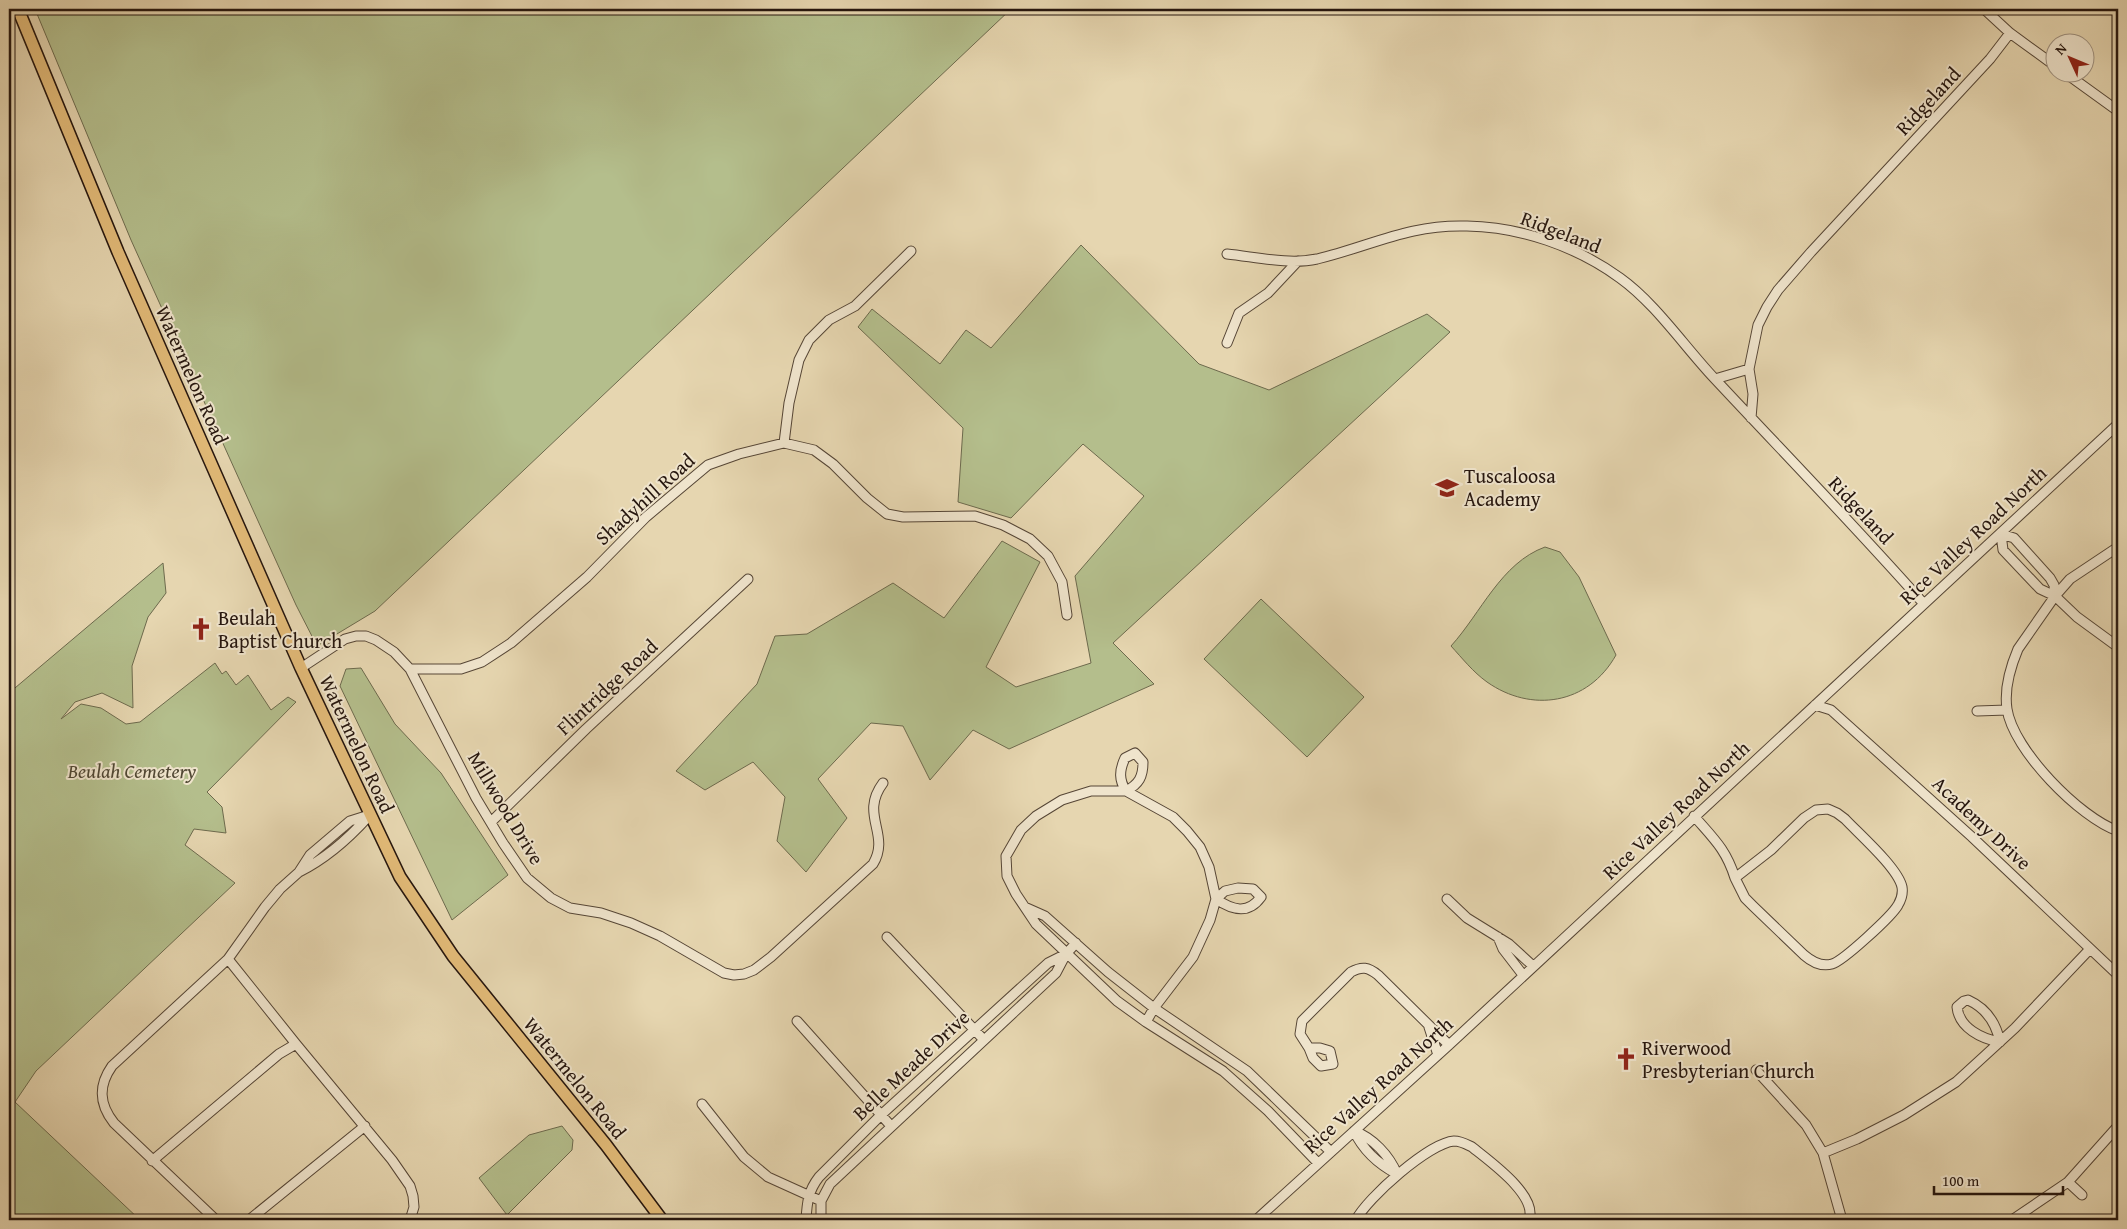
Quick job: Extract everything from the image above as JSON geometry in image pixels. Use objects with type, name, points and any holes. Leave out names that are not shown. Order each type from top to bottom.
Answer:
[{"type":"main road","name":"Watermelon Road","points":[[18,9],[118,252],[301,668],[400,877],[453,956],[606,1146],[662,1220]]},
{"type":"street","points":[[1984,9],[2010,33],[2044,58]]},
{"type":"street","name":"Ridgeland","points":[[1751,418],[1753,394],[1749,369],[1758,325],[1766,307],[1778,290],[1990,59],[2010,33]]},
{"type":"street","points":[[2078,82],[2118,111]]},
{"type":"street","name":"Ridgeland","points":[[1227,254],[1298,261],[1317,259],[1404,232],[1431,228],[1476,226],[1507,230],[1537,237],[1585,257],[1621,278],[1648,304],[1924,604]]},
{"type":"street","points":[[784,443],[789,403],[799,360],[810,340],[829,320],[855,306],[911,251]]},
{"type":"street","points":[[1227,343],[1239,313],[1268,293],[1298,261]]},
{"type":"street","points":[[1715,379],[1749,369]]},
{"type":"street","name":"Rice Valley Road North","points":[[1256,1220],[1449,1045],[2118,424]]},
{"type":"street","name":"Shadyhill Road","points":[[410,668],[461,670],[482,662],[511,643],[580,584],[646,516],[708,465],[739,454],[784,443],[814,450],[833,464],[867,498],[887,514],[903,517],[975,516],[1004,525],[1030,539],[1048,556],[1062,582],[1067,615]]},
{"type":"street","points":[[2055,596],[2054,585],[2050,578],[2014,538],[2001,534],[2003,550],[2040,589],[2055,596],[2077,617],[2118,647]]},
{"type":"street","points":[[2118,547],[2070,579],[2055,596],[2018,649],[2008,678],[2007,710],[2022,744],[2040,770],[2092,818],[2118,831]]},
{"type":"street","name":"Flintridge Road","points":[[491,822],[586,729],[748,579]]},
{"type":"street","name":"Millwood Drive","points":[[301,668],[345,639],[366,636],[385,646],[410,668],[476,798],[527,878],[546,896],[570,908],[601,913],[631,923],[667,940],[714,968],[734,975],[754,970],[767,960],[873,864],[878,855],[880,845],[873,814],[873,803],[876,793],[883,783]]},
{"type":"street","name":"Academy Drive","points":[[1816,706],[1830,710],[1838,717],[1972,837],[2118,975]]},
{"type":"street","points":[[1977,710],[2007,710]]},
{"type":"street","points":[[1146,1022],[1154,1008],[1193,957],[1210,920],[1216,899],[1209,867],[1200,848],[1187,831],[1172,817],[1126,792],[1091,792],[1062,800],[1036,816],[1021,830],[1006,856],[1007,876],[1016,894],[1036,924],[1117,1000],[1146,1022],[1223,1071],[1268,1111],[1318,1163]]},
{"type":"street","points":[[1694,816],[1719,844],[1729,860],[1736,878],[1745,898],[1811,962],[1820,965],[1832,964],[1843,958],[1893,912],[1902,896],[1902,888],[1893,870],[1845,819],[1828,809],[1816,810],[1804,818],[1771,850],[1736,878]]},
{"type":"street","points":[[216,1220],[152,1161],[108,1115],[103,1106],[102,1084],[115,1062],[228,959],[280,889],[298,872],[317,863],[356,830],[369,815]]},
{"type":"street","points":[[1446,899],[1467,918],[1508,944],[1532,966]]},
{"type":"street","points":[[1027,908],[1045,916],[1108,972],[1154,1008],[1232,1059],[1331,1152]]},
{"type":"street","points":[[1498,937],[1503,949],[1523,975]]},
{"type":"street","points":[[887,938],[984,1040]]},
{"type":"street","name":"Belle Meade Drive","points":[[821,1201],[830,1184],[1056,973],[1066,954],[1076,943]]},
{"type":"street","points":[[1823,1152],[1857,1139],[1904,1115],[1956,1082],[2000,1042],[2090,949]]},
{"type":"street","name":"Belle Meade Drive","points":[[806,1220],[808,1196],[819,1177],[881,1115],[1048,962],[1066,954]]},
{"type":"street","points":[[228,959],[380,1144],[410,1186],[414,1207],[410,1220]]},
{"type":"street","points":[[1309,1048],[1300,1034],[1302,1021],[1351,972],[1361,967],[1371,969],[1378,975],[1449,1045]]},
{"type":"street","points":[[1968,1000],[1988,1014],[1997,1027],[2000,1042],[1985,1040],[1963,1022],[1958,1012],[1960,1003],[1968,1000]]},
{"type":"street","points":[[797,1021],[891,1126]]},
{"type":"street","points":[[1429,1026],[1438,1055]]},
{"type":"street","points":[[152,1161],[279,1054],[296,1044]]},
{"type":"street","points":[[1756,1070],[1806,1125],[1823,1152],[1842,1220]]},
{"type":"street","points":[[702,1104],[744,1157],[768,1177],[821,1201],[821,1220]]},
{"type":"street","points":[[249,1220],[365,1126]]},
{"type":"street","points":[[2012,1220],[2068,1182],[2118,1126]]},
{"type":"street","points":[[1354,1131],[1368,1136],[1391,1161],[1397,1174]]},
{"type":"street","points":[[1356,1220],[1397,1174],[1443,1144],[1453,1141],[1463,1142],[1472,1147],[1518,1188],[1529,1206],[1529,1220]]},
{"type":"street","points":[[2068,1182],[2082,1196]]},
{"type":"green space","points":[[35,9],[1011,9],[375,611],[317,646],[296,605],[131,240]]},
{"type":"green space","points":[[1081,245],[1199,364],[1269,390],[1427,314],[1450,332],[1113,643],[1154,684],[1009,749],[973,730],[930,780],[903,726],[871,723],[818,779],[847,818],[806,872],[777,841],[785,797],[753,762],[705,790],[676,771],[757,684],[775,636],[807,634],[893,583],[944,618],[1002,541],[1040,562],[986,667],[1016,687],[1091,663],[1075,576],[1144,496],[1083,444],[1011,518],[958,502],[963,428],[858,327],[872,309],[940,364],[966,330],[991,348]]},
{"type":"green space","points":[[1545,547],[1560,552],[1579,577],[1616,655],[1604,672],[1590,685],[1574,694],[1558,699],[1540,700],[1522,698],[1504,692],[1487,682],[1451,646],[1504,577],[1530,554]]},
{"type":"green space","name":"Beulah Cemetery","points":[[163,563],[166,593],[148,617],[132,666],[133,708],[102,693],[75,702],[61,719],[81,704],[101,708],[126,724],[140,722],[215,663],[222,674],[226,671],[236,685],[248,675],[271,710],[288,697],[296,702],[207,792],[222,807],[226,833],[194,829],[185,845],[235,883],[36,1071],[15,1102],[140,1220],[9,1220],[9,693]]},
{"type":"green space","points":[[1261,599],[1364,697],[1307,757],[1204,659]]},
{"type":"green space","points":[[361,668],[395,724],[441,773],[508,875],[452,920],[340,686],[346,669]]},
{"type":"green space","points":[[562,1126],[573,1140],[572,1150],[507,1215],[479,1178],[529,1135]]},
{"type":"place","name":"Tuscaloosa Academy","points":[[1447,488]]},
{"type":"place","name":"Beulah Baptist Church","points":[[201,629]]},
{"type":"place","name":"Riverwood Presbyterian Church","points":[[1626,1059]]}]
